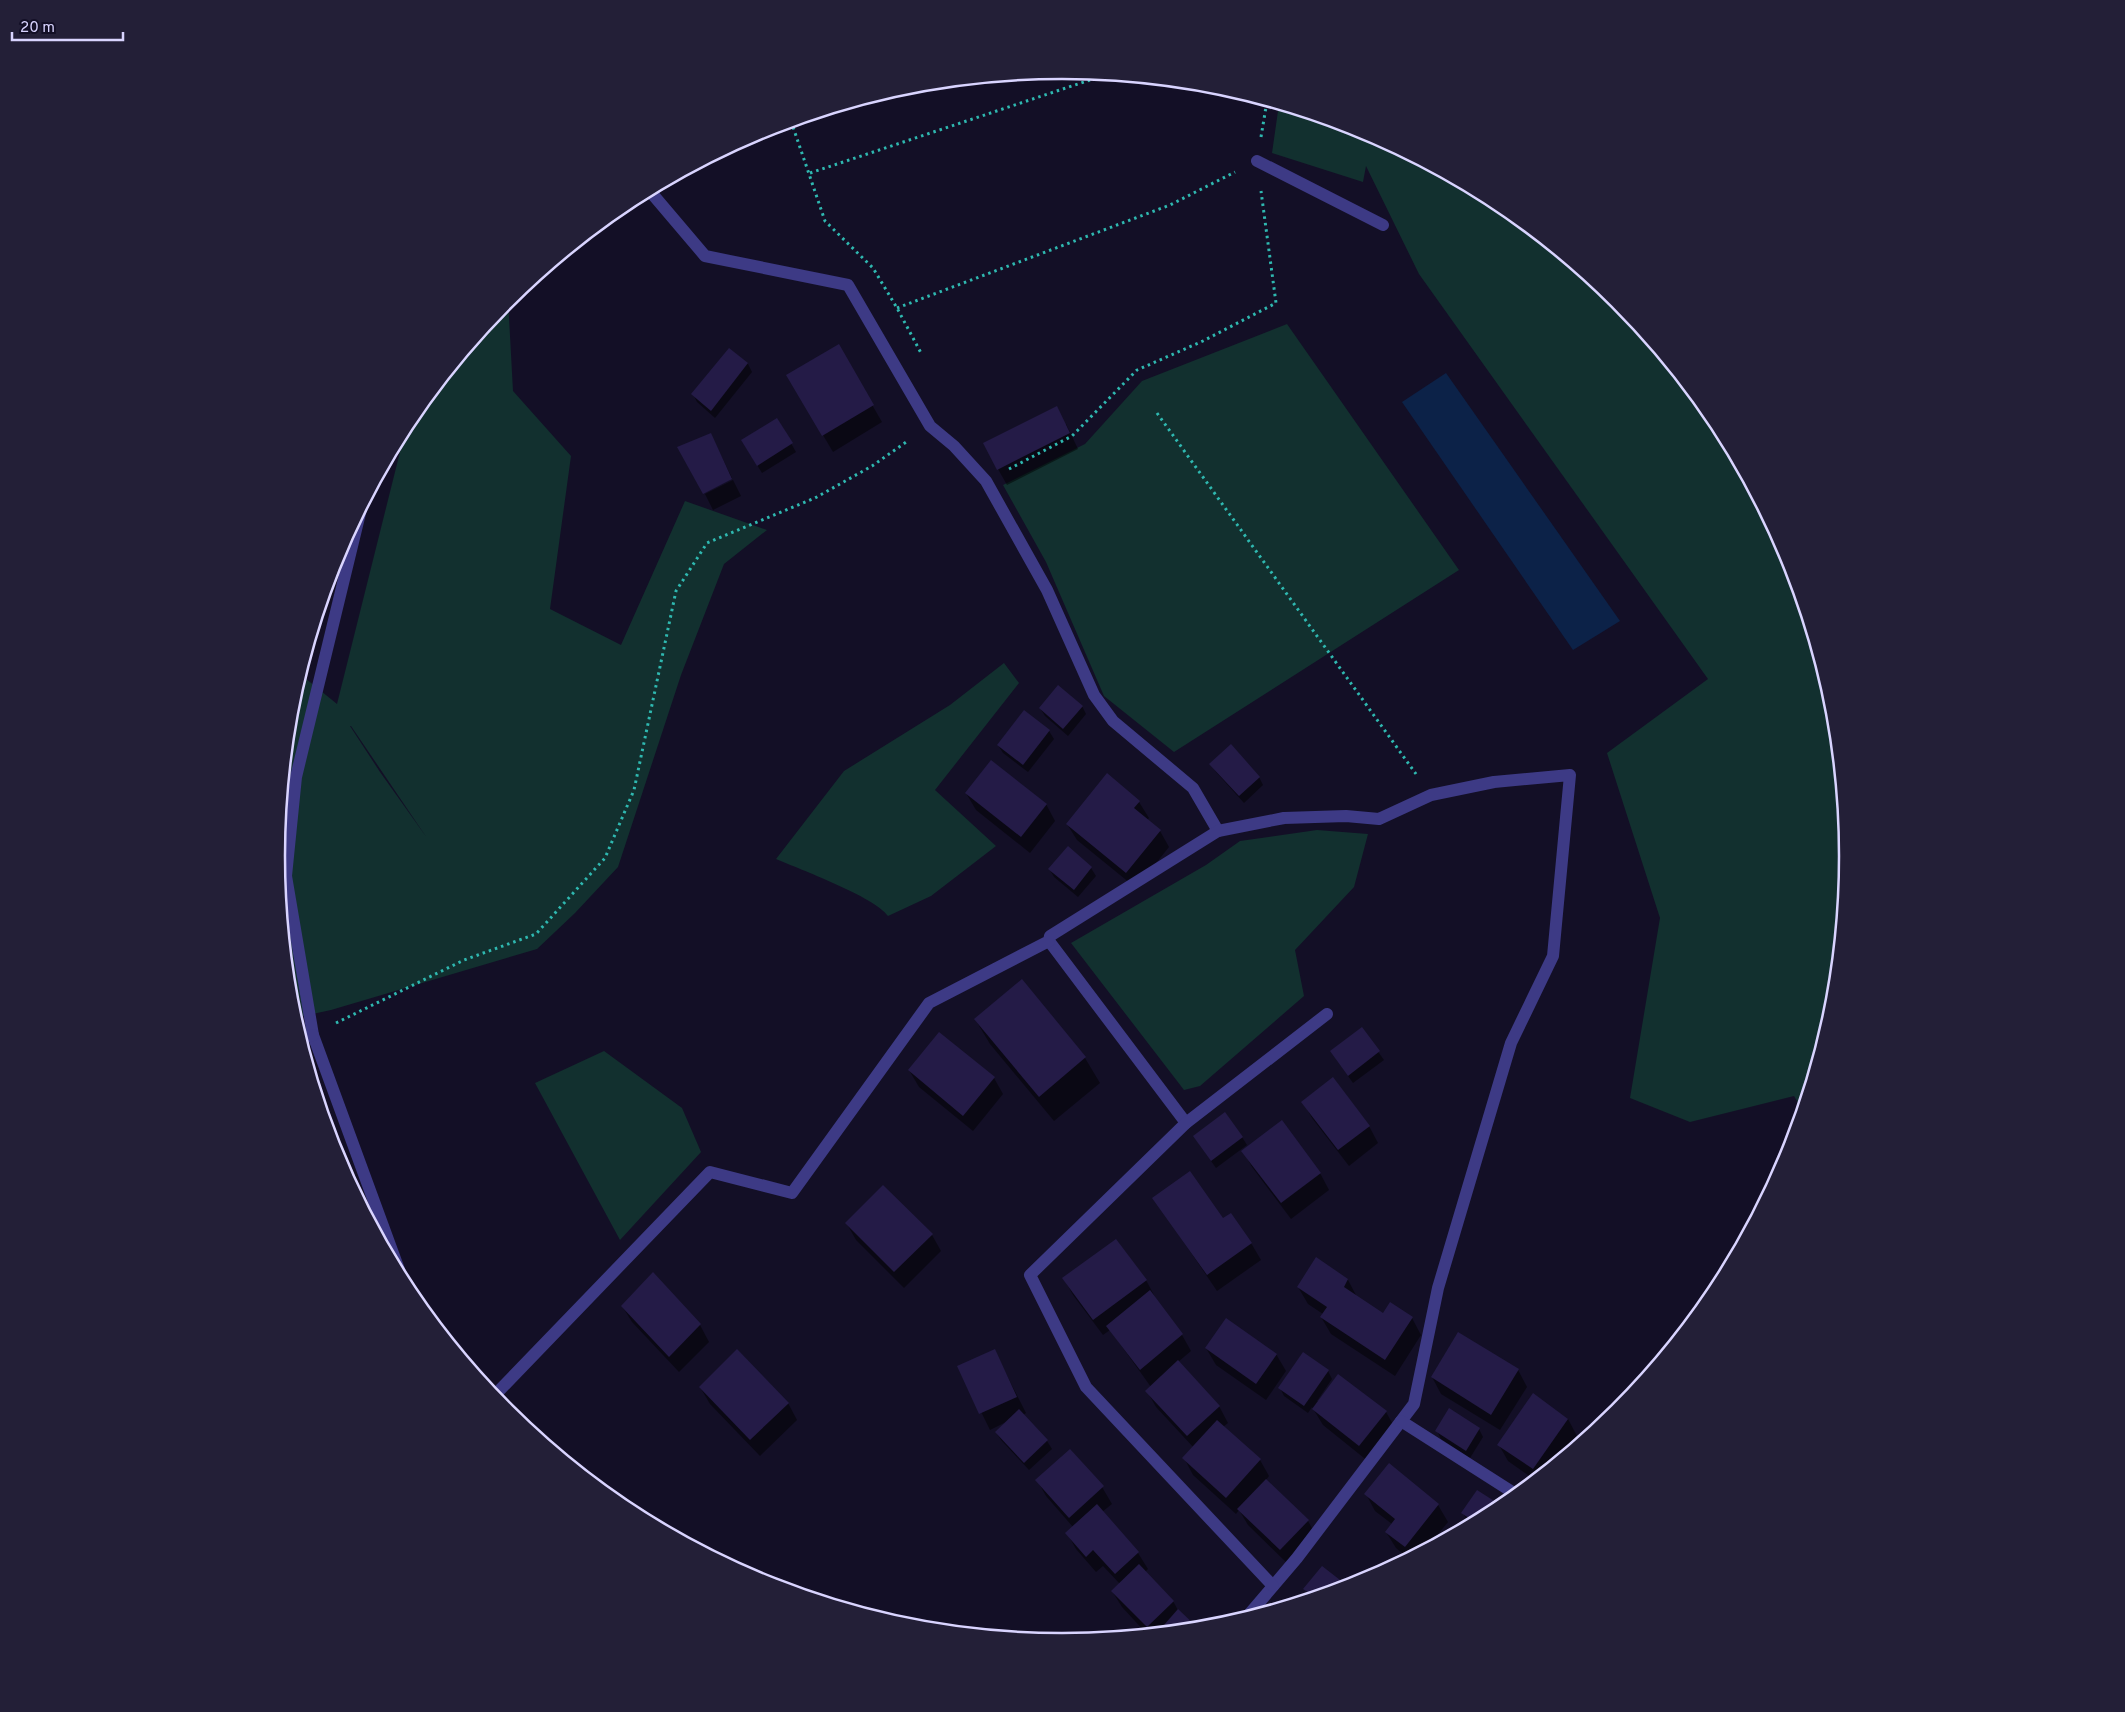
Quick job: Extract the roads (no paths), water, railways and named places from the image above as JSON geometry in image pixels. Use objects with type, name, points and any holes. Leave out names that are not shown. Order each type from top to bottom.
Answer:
[{"type":"street","points":[[1256,161],[1383,225]]},
{"type":"street","points":[[654,196],[705,256],[848,285],[930,426],[954,446],[986,481],[1047,590],[1094,695],[1113,721],[1193,788],[1218,831]]},
{"type":"street","points":[[307,1036],[286,876],[296,777],[355,535]]},
{"type":"street","points":[[499,1391],[710,1172],[792,1193],[928,1003],[1049,941],[1050,936],[1218,831],[1284,818],[1346,816],[1379,819],[1431,795],[1494,782],[1570,775],[1553,956],[1510,1044],[1438,1288],[1414,1404],[1297,1558],[1253,1609]]},
{"type":"street","points":[[1049,941],[1186,1124]]},
{"type":"street","points":[[1273,1586],[1086,1387],[1030,1275],[1186,1124],[1327,1014]]},
{"type":"street","points":[[307,1038],[388,1244]]},
{"type":"street","points":[[1402,1421],[1510,1491]]},
{"type":"water","points":[[1446,373],[1620,621],[1573,650],[1402,402]]}]
